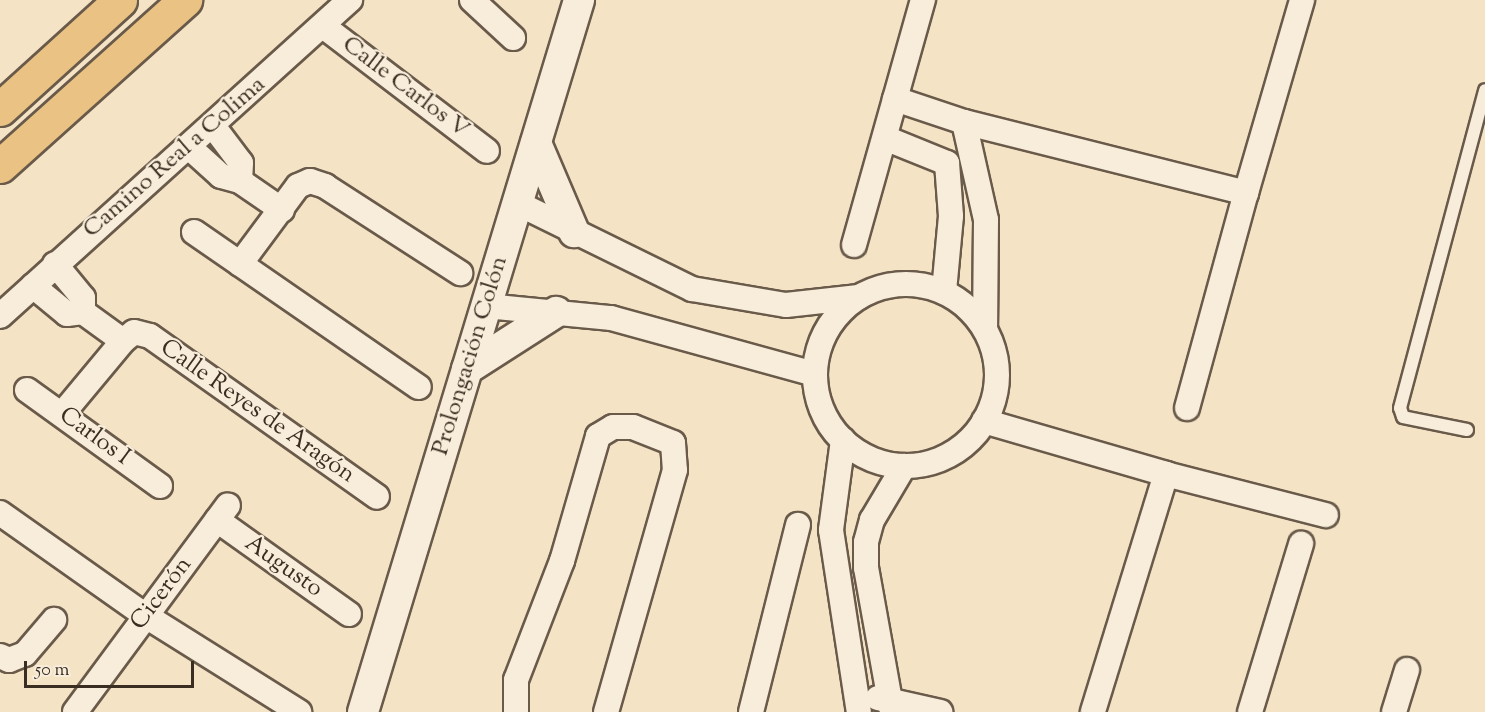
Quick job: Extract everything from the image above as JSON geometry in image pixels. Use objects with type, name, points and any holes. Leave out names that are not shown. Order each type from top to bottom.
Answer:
[{"type":"main road","points":[[0,109],[120,0]]},
{"type":"main road","points":[[0,166],[185,0]]},
{"type":"street","name":"Camino Real a Colima","points":[[0,316],[350,0]]},
{"type":"street","points":[[472,0],[513,38]]},
{"type":"street","name":"Prolongación Colón","points":[[363,712],[579,0]]},
{"type":"street","points":[[854,245],[922,0]]},
{"type":"street","points":[[1187,408],[1302,0]]},
{"type":"street","name":"Calle Carlos V","points":[[323,26],[487,151]]},
{"type":"street","points":[[895,99],[964,122],[1246,194]]},
{"type":"street","points":[[964,122],[986,220],[985,329]]},
{"type":"street","points":[[213,126],[241,163],[240,181]]},
{"type":"street","points":[[885,138],[946,163],[973,155]]},
{"type":"street","points":[[536,143],[574,232]]},
{"type":"street","points":[[189,147],[221,176],[240,181],[282,210]]},
{"type":"street","points":[[944,292],[951,216],[946,163]]},
{"type":"street","points":[[240,264],[298,186],[310,181],[325,186],[460,273]]},
{"type":"street","points":[[518,203],[692,289],[786,305],[859,297],[896,285],[915,284],[944,292],[968,307],[985,329],[994,352],[997,375],[994,399],[984,421],[970,440],[950,454],[904,466],[861,454],[843,440],[827,421],[818,398],[814,374],[825,334],[835,317],[859,297]]},
{"type":"street","points":[[194,232],[419,387]]},
{"type":"street","points":[[55,264],[83,298],[83,312]]},
{"type":"street","name":"Calle Reyes de Aragón","points":[[33,286],[67,314],[83,312],[128,337],[150,336],[377,497]]},
{"type":"street","points":[[486,306],[611,318],[814,374]]},
{"type":"street","points":[[467,369],[556,312]]},
{"type":"street","points":[[63,413],[128,337]]},
{"type":"street","name":"Carlos I","points":[[27,390],[63,413],[160,486]]},
{"type":"street","points":[[984,421],[1166,474],[1326,515]]},
{"type":"street","points":[[516,712],[516,680],[562,561],[598,436],[613,426],[633,427],[674,443],[675,470],[606,712]]},
{"type":"street","points":[[843,440],[831,530],[859,704],[940,712]]},
{"type":"street","points":[[892,706],[866,568],[866,542],[872,520],[904,466]]},
{"type":"street","points":[[1093,712],[1166,474]]},
{"type":"street","points":[[0,513],[146,616],[299,712]]},
{"type":"street","name":"Augusto","points":[[222,513],[349,614]]},
{"type":"street","name":"Cicerón","points":[[81,710],[146,616],[222,513]]},
{"type":"street","points":[[751,712],[798,525]]},
{"type":"street","points":[[1250,712],[1301,544]]},
{"type":"street","points":[[0,656],[9,660],[25,654],[54,620]]},
{"type":"street","points":[[1394,712],[1407,670]]},
{"type":"lane","points":[[1467,430],[1403,417],[1400,408],[1485,90]]}]
